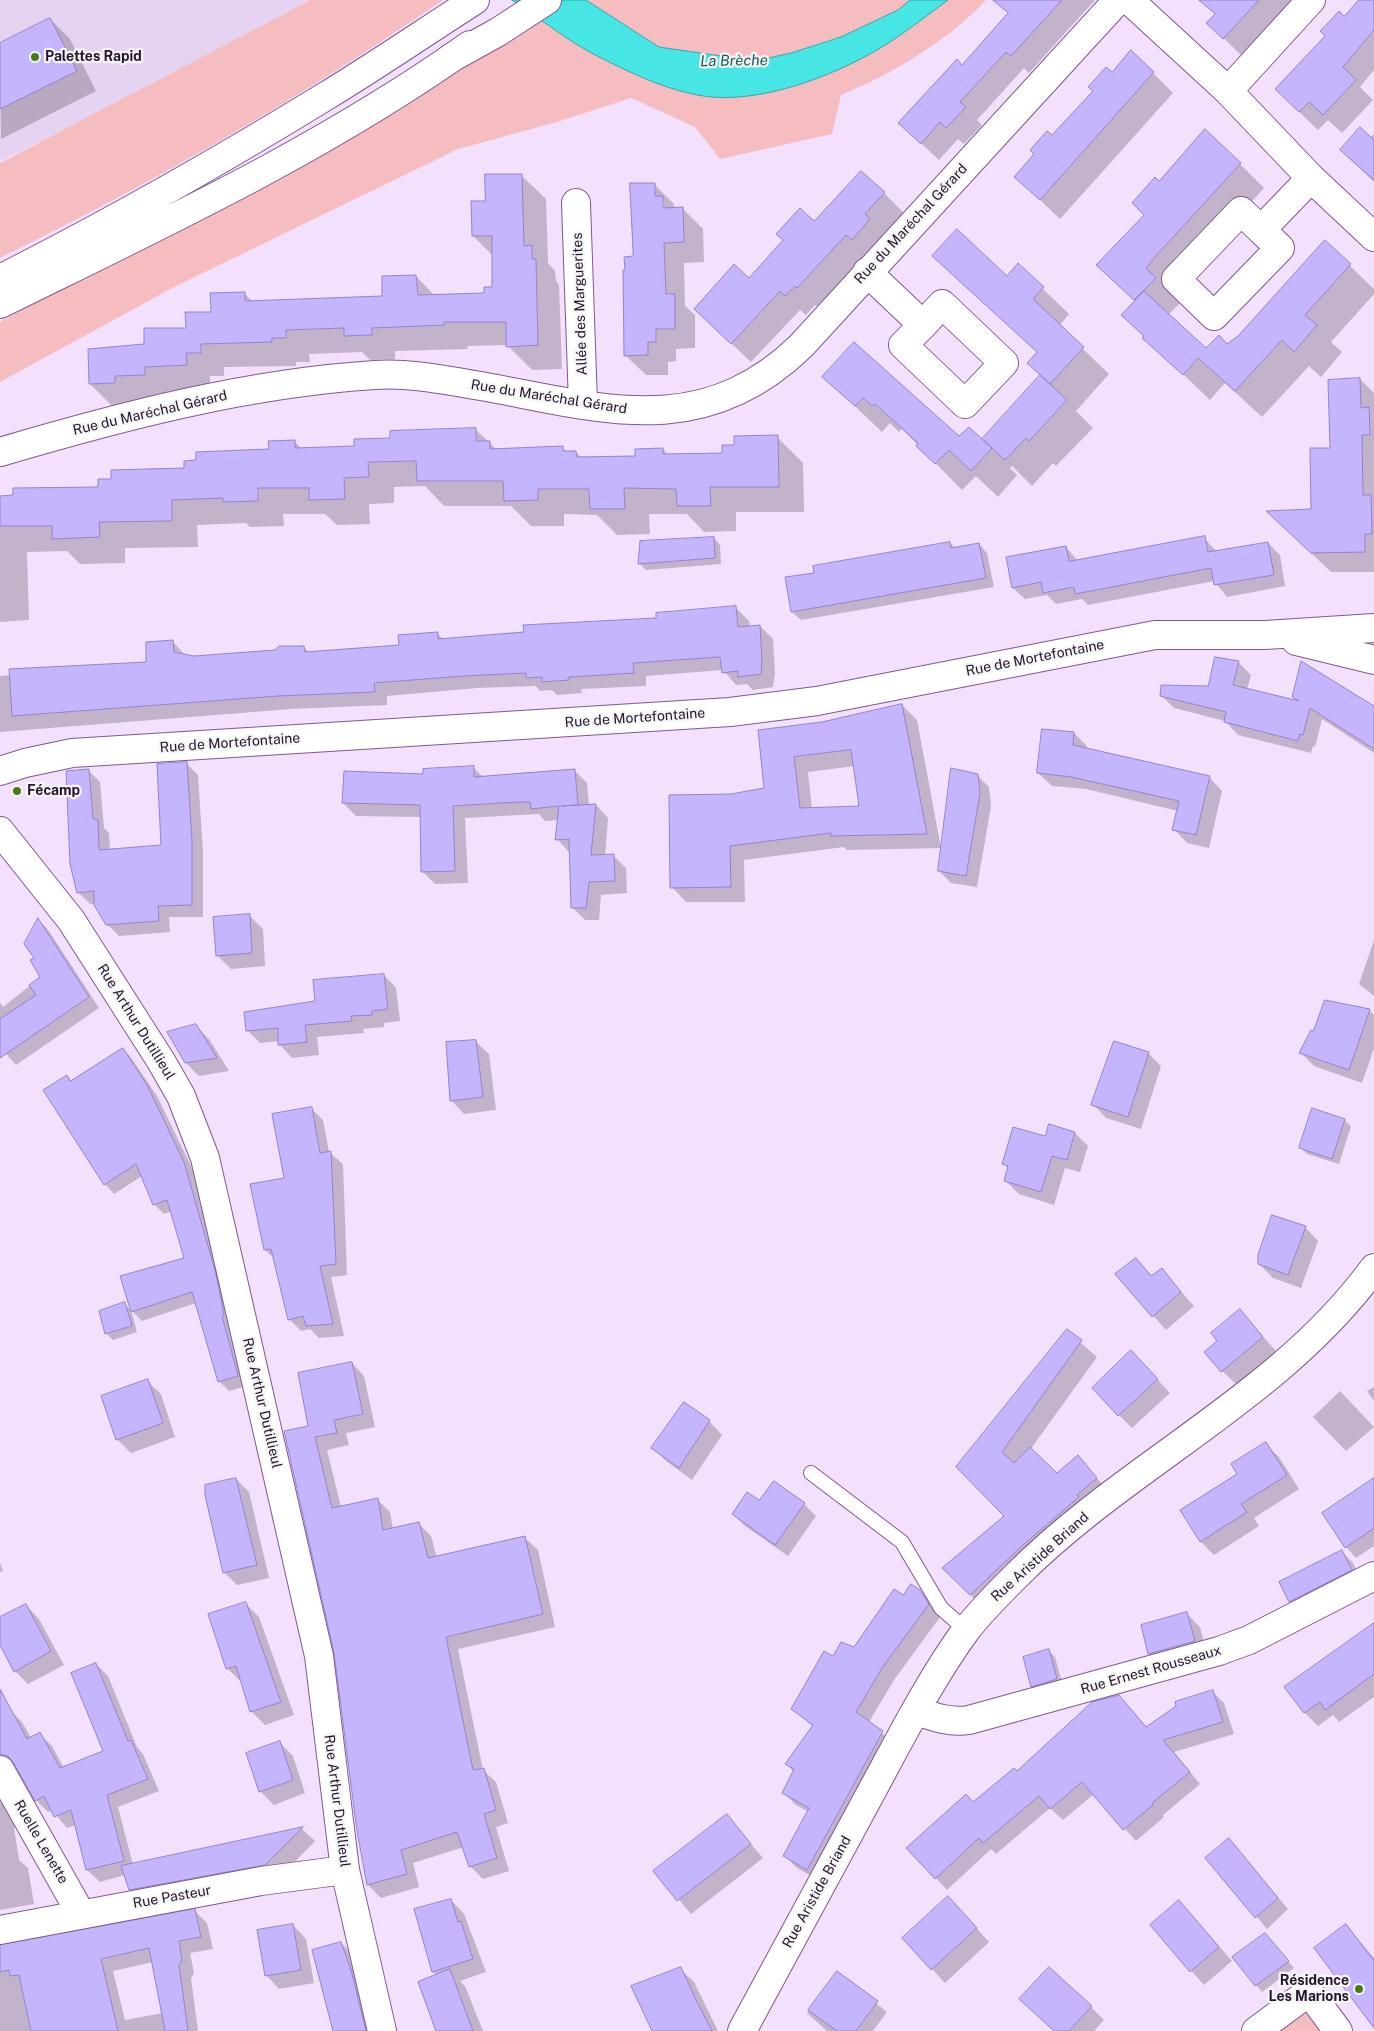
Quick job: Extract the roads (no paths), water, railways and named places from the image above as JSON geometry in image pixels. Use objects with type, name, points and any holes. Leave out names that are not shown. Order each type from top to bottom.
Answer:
[{"type":"main road","points":[[0,279],[113,220],[242,146],[328,95],[475,0]]},
{"type":"main road","name":"Rue du Maréchal Gérard","points":[[0,452],[122,417],[259,389],[355,376],[421,376],[621,411],[661,411],[695,406],[735,392],[756,381],[790,357],[1118,0]]},
{"type":"main road","points":[[1129,0],[1228,91],[1311,178],[1374,236]]},
{"type":"main road","points":[[1228,91],[1311,0]]},
{"type":"main road","points":[[0,304],[251,178],[361,116],[531,6]]},
{"type":"main road","points":[[1261,230],[1311,178]]},
{"type":"main road","name":"Allée des Marguerites","points":[[576,203],[583,404]]},
{"type":"main road","points":[[867,272],[922,325]]},
{"type":"main road","name":"Rue de Mortefontaine","points":[[0,771],[25,763],[72,753],[730,712],[817,700],[1154,635],[1265,635],[1374,628]]},
{"type":"main road","name":"Rue de Mortefontaine","points":[[1265,635],[1322,646],[1374,660]]},
{"type":"main road","name":"Rue Arthur Dutillieul","points":[[0,831],[72,920],[172,1081],[200,1144],[212,1185],[318,1656],[346,1870],[382,2031]]},
{"type":"main road","name":"Rue Aristide Briand","points":[[742,2031],[917,1711],[966,1630],[1017,1575],[1076,1523],[1293,1358],[1337,1314],[1374,1268]]},
{"type":"main road","name":"Rue Ernest Rousseaux","points":[[917,1711],[957,1722],[975,1719],[1219,1651],[1249,1640],[1374,1576]]},
{"type":"main road","name":"Ruelle Lenette","points":[[0,1770],[82,1914]]},
{"type":"main road","name":"Rue Pasteur","points":[[0,1930],[261,1881],[346,1870]]},
{"type":"main road","points":[[1256,2031],[1309,1992],[1338,2031]]},
{"type":"lane","points":[[811,1474],[902,1542],[941,1608],[966,1630]]},
{"type":"water","name":"La Brèche","points":[[512,0],[586,0],[659,47],[755,61],[791,53],[841,37],[898,10],[910,0],[948,0],[890,42],[850,64],[827,74],[804,83],[756,95],[711,97],[668,87],[641,77],[601,58],[578,45]]},
{"type":"place","name":"Palettes Rapid","points":[[35,57]]},
{"type":"place","name":"Fécamp","points":[[17,791]]},
{"type":"place","name":"Résidence Les Marions","points":[[1359,1989]]}]
